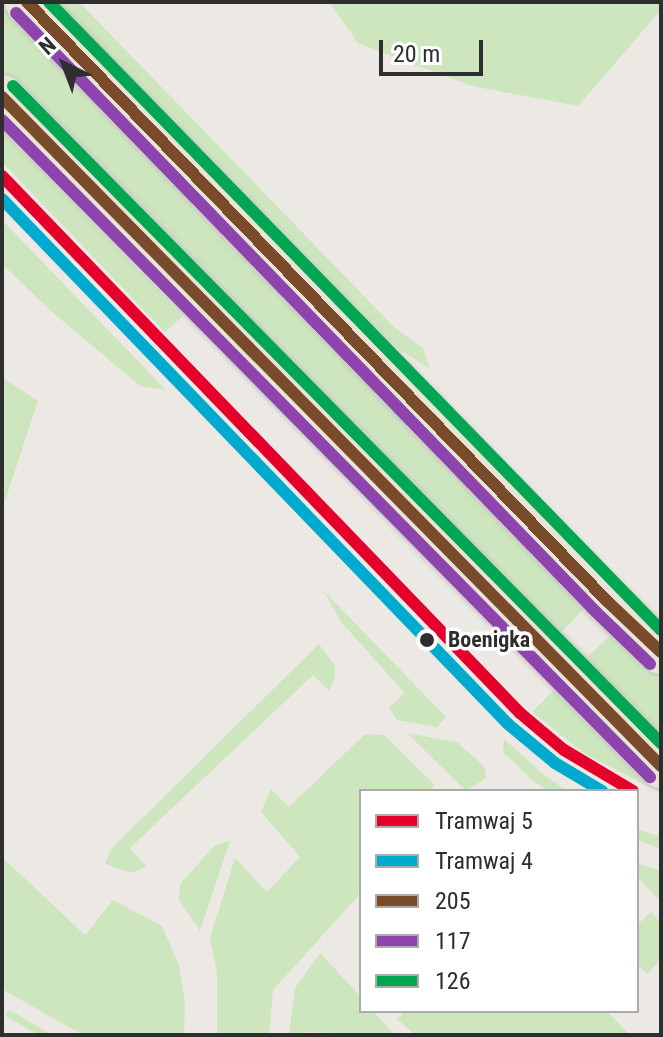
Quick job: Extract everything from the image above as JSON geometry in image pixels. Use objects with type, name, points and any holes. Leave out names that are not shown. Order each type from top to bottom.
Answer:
[{"type":"main road","points":[[27,2],[607,601],[661,652]]},
{"type":"main road","points":[[2,97],[661,766]]},
{"type":"green space","points":[[54,2],[79,2],[395,328],[423,348],[430,369],[382,338]]},
{"type":"green space","points":[[329,2],[661,2],[661,10],[578,106],[472,86],[358,43]]},
{"type":"green space","points":[[2,6],[586,607],[556,637],[2,70]]},
{"type":"green space","points":[[2,130],[183,316],[165,332],[2,162]]},
{"type":"green space","points":[[2,220],[166,390],[140,386],[51,311],[2,264]]},
{"type":"green space","points":[[2,377],[38,401],[2,510]]},
{"type":"green space","points":[[323,590],[446,717],[437,727],[397,720],[389,708],[405,693],[341,622]]},
{"type":"green space","points":[[613,633],[661,678],[661,743],[581,663]]},
{"type":"green space","points":[[319,644],[335,666],[335,678],[329,691],[313,675],[130,848],[146,866],[132,873],[105,864],[111,849]]},
{"type":"green space","points":[[556,688],[661,793],[585,754],[532,712]]},
{"type":"green space","points":[[407,733],[457,742],[484,766],[486,778],[464,789]]},
{"type":"green space","points":[[365,734],[384,735],[435,785],[430,789],[359,789],[359,895],[273,990],[269,1035],[217,1035],[217,973],[210,938],[235,858],[267,892],[300,857],[261,812],[271,789],[289,807]]},
{"type":"green space","points":[[504,739],[564,789],[545,789],[503,752]]},
{"type":"green space","points":[[639,830],[661,837],[661,849],[639,841]]},
{"type":"green space","points":[[230,841],[200,931],[179,900],[180,884],[215,845]]},
{"type":"green space","points":[[3,858],[85,935],[113,900],[162,926],[179,965],[185,1004],[184,1035],[83,1035],[2,989]]},
{"type":"green space","points":[[639,864],[661,871],[661,902],[639,879]]},
{"type":"green space","points":[[651,912],[661,923],[661,960],[647,974],[639,966],[639,923]]},
{"type":"green space","points":[[320,953],[359,995],[359,1013],[375,1013],[395,1035],[303,1032],[302,1035],[289,1035],[295,988]]},
{"type":"green space","points":[[9,1010],[53,1035],[39,1035],[5,1016]]},
{"type":"green space","points":[[403,1013],[609,1013],[630,1035],[415,1035],[397,1019]]},
{"type":"tram line","name":"5","points":[[2,176],[520,713],[564,750],[630,789]]},
{"type":"tram line","name":"4","points":[[2,199],[508,724],[555,763],[599,789]]},
{"type":"transit line","name":"205","points":[[27,2],[607,601],[661,652]]},
{"type":"transit line","name":"126","points":[[49,2],[661,630]]},
{"type":"transit line","name":"117","points":[[16,13],[596,612],[650,664]]},
{"type":"transit line","name":"126","points":[[13,86],[661,743]]},
{"type":"transit line","name":"205","points":[[2,97],[661,766]]},
{"type":"transit line","name":"117","points":[[2,120],[650,777]]},
{"type":"place","name":"Boenigka","points":[[427,640]]}]
